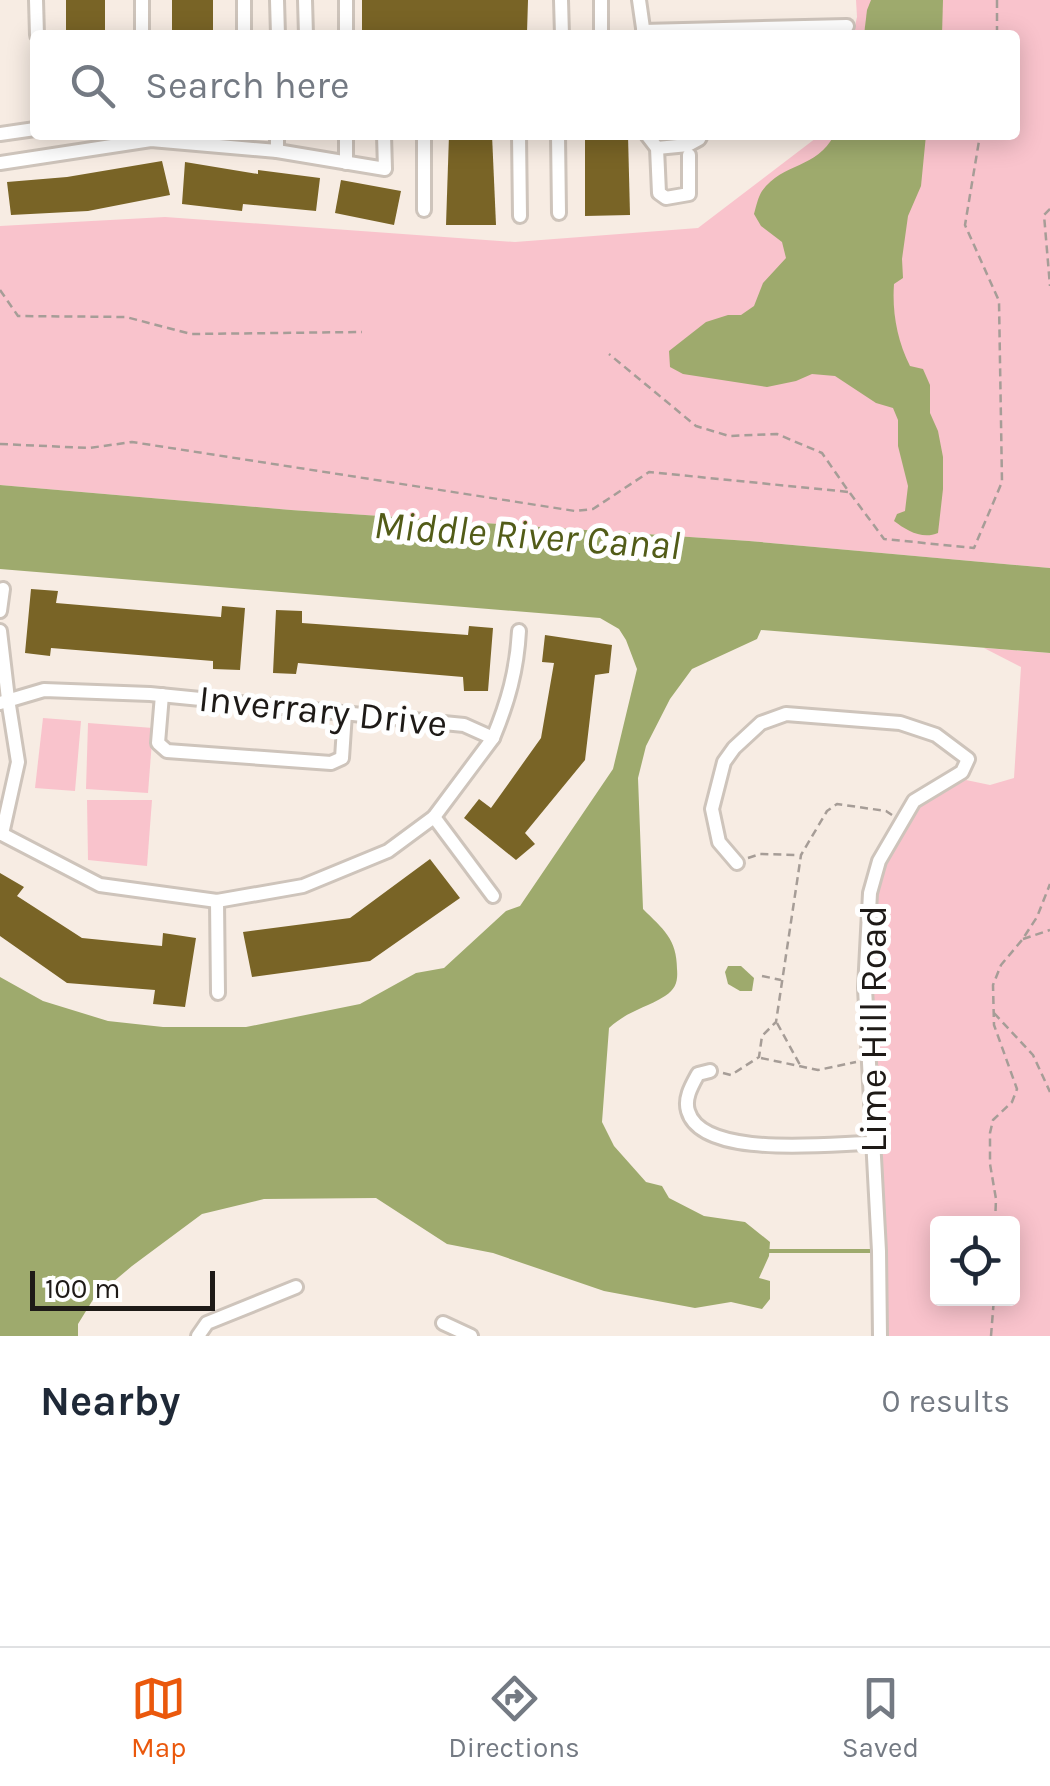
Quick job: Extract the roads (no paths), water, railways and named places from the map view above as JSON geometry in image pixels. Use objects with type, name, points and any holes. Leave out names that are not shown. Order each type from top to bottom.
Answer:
[{"type":"street","points":[[36,0],[37,30]]},
{"type":"street","points":[[142,0],[142,30]]},
{"type":"street","points":[[244,0],[244,30]]},
{"type":"street","points":[[277,0],[278,30]]},
{"type":"street","points":[[305,0],[306,30]]},
{"type":"street","points":[[346,0],[346,30]]},
{"type":"street","points":[[561,0],[562,30]]},
{"type":"street","points":[[601,0],[601,30]]},
{"type":"street","points":[[639,0],[644,30]]},
{"type":"street","points":[[731,30],[846,26]]},
{"type":"street","points":[[0,134],[30,130]]},
{"type":"street","points":[[0,163],[151,140],[277,151],[385,170],[384,140]]},
{"type":"street","points":[[277,140],[277,151]]},
{"type":"street","points":[[346,140],[346,163]]},
{"type":"street","points":[[424,140],[424,210]]},
{"type":"street","points":[[519,140],[520,216]]},
{"type":"street","points":[[558,140],[559,213]]},
{"type":"street","points":[[651,140],[657,148],[659,192],[666,198],[689,194],[689,155]]},
{"type":"street","points":[[657,148],[699,140]]},
{"type":"street","points":[[0,612],[3,589]]},
{"type":"street","points":[[493,738],[513,686],[519,631]]},
{"type":"street","points":[[0,632],[4,701]]},
{"type":"street","name":"Inverrary Drive","points":[[44,690],[162,696],[345,713],[464,725],[493,738],[434,818],[388,851],[304,886],[217,901],[100,884],[1,833],[18,762],[4,701],[44,690]]},
{"type":"street","points":[[162,696],[158,743],[168,751],[331,763],[342,758],[345,713]]},
{"type":"street","name":"Lime Hill Road","points":[[737,862],[719,842],[712,809],[724,762],[761,723],[786,714],[900,723],[936,734],[968,760],[962,772],[914,802],[879,861],[870,893],[866,988],[879,1251],[878,1335]]},
{"type":"street","points":[[434,818],[493,896]]},
{"type":"street","points":[[217,901],[218,993]]},
{"type":"street","points":[[710,1071],[698,1074],[688,1092],[688,1112],[700,1129],[728,1140],[783,1147],[872,1142]]},
{"type":"street","points":[[198,1336],[207,1323],[296,1287]]},
{"type":"street","points":[[443,1322],[471,1336]]},
{"type":"water","points":[[871,0],[943,0],[942,30],[865,30]]},
{"type":"water","points":[[831,140],[926,140],[921,186],[908,216],[903,278],[894,284],[894,294],[896,326],[905,356],[910,366],[923,369],[930,385],[930,413],[943,457],[938,533],[932,535],[914,533],[894,521],[897,514],[905,511],[908,486],[893,408],[876,403],[835,376],[812,374],[767,387],[683,374],[670,367],[669,351],[706,322],[741,315],[754,306],[763,283],[786,258],[782,242],[761,226],[754,214],[761,193],[770,182]]},
{"type":"water","name":"Middle River Canal","points":[[0,485],[291,510],[749,541],[1050,568],[1050,653],[761,630],[757,639],[692,669],[670,699],[646,746],[638,778],[643,909],[672,942],[677,977],[669,993],[609,1028],[602,1122],[614,1146],[646,1182],[662,1186],[669,1198],[704,1216],[745,1222],[770,1242],[769,1256],[759,1278],[770,1281],[770,1299],[762,1309],[731,1302],[695,1308],[604,1291],[493,1253],[447,1244],[376,1198],[264,1199],[202,1214],[94,1298],[78,1324],[78,1336],[0,1336],[0,977],[43,1001],[108,1021],[163,1027],[246,1027],[360,1004],[416,973],[444,968],[506,911],[520,906],[613,769],[637,669],[619,629],[600,618],[0,569]]},
{"type":"water","points":[[728,966],[741,966],[754,978],[752,991],[740,991],[728,984]]},
{"type":"waterway","points":[[769,1251],[874,1251]]}]
